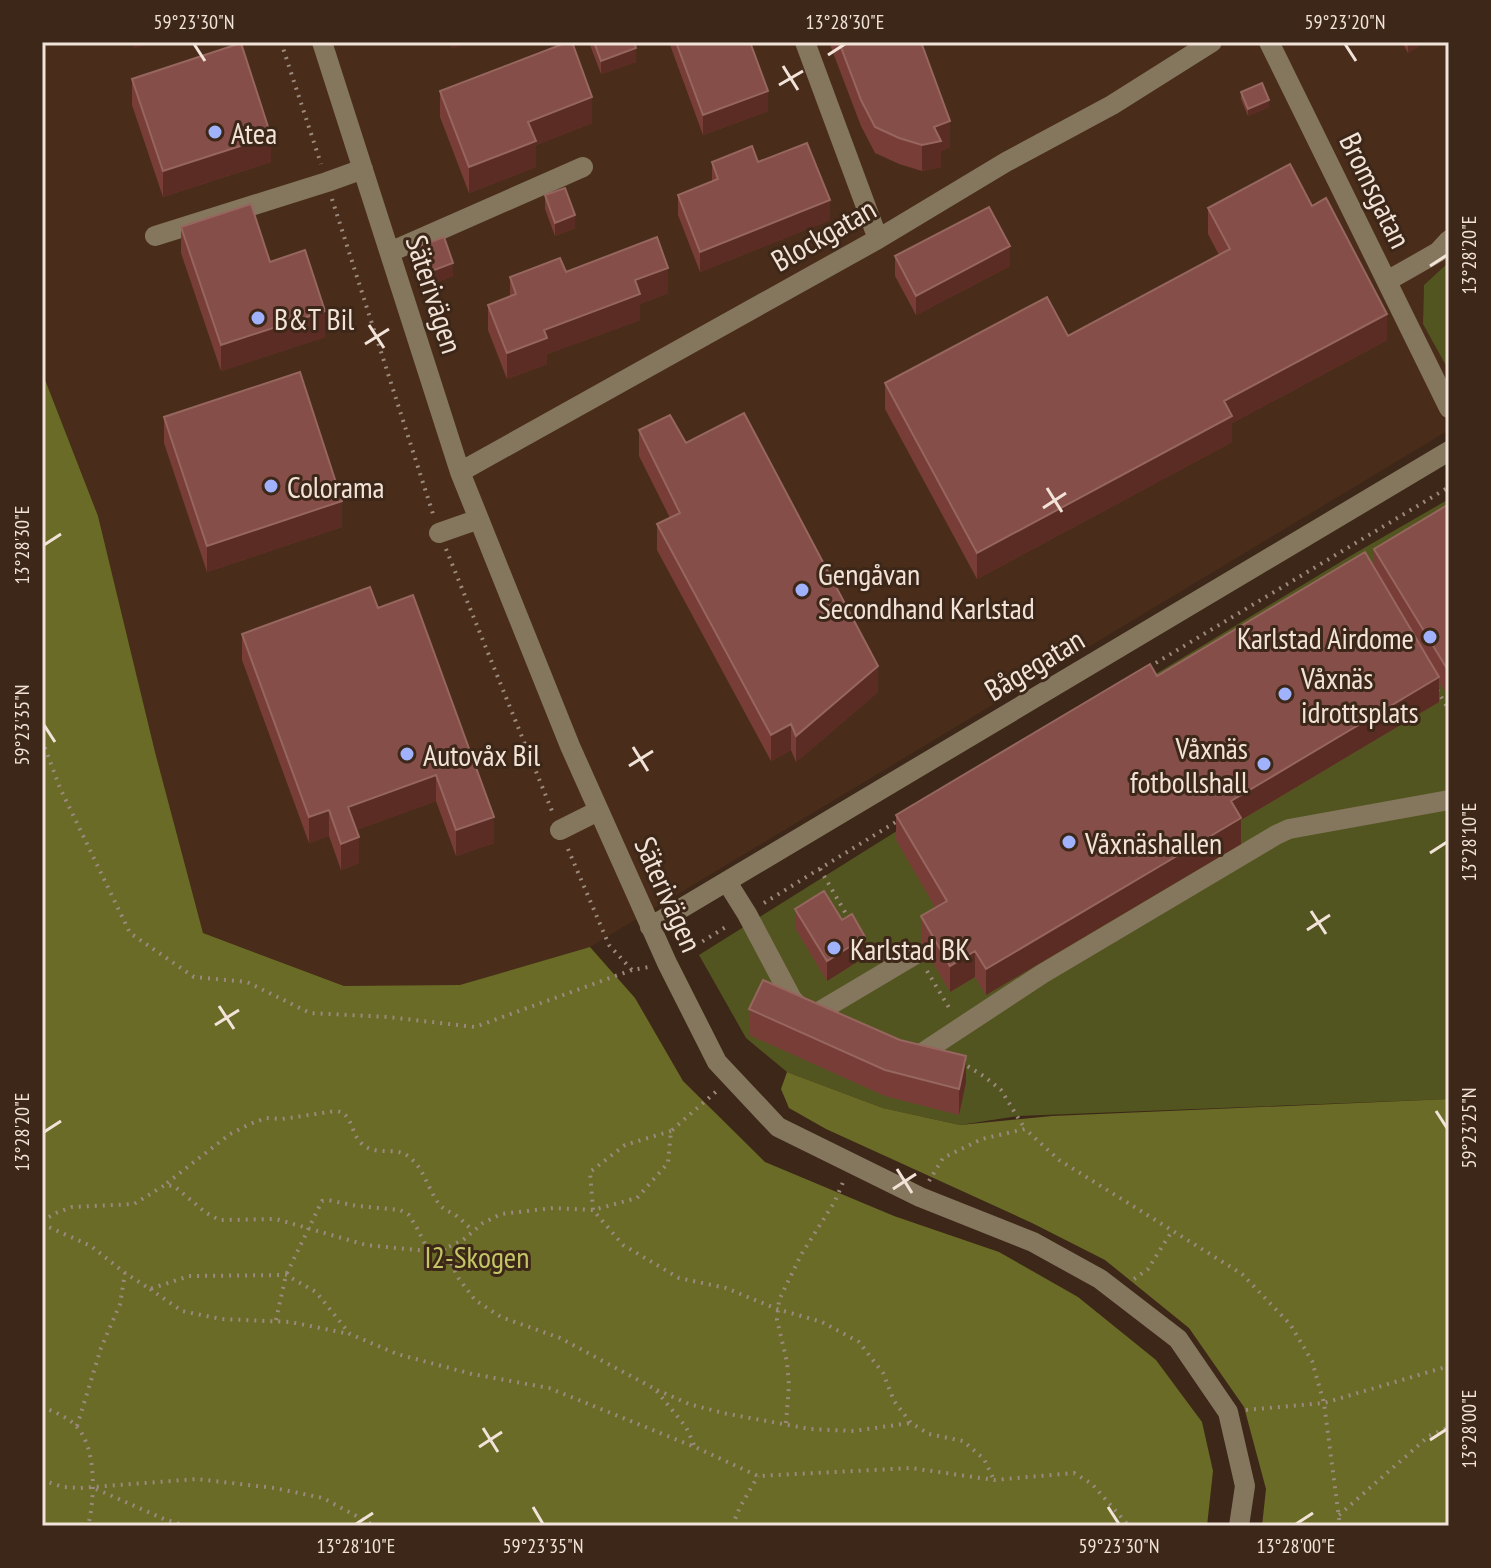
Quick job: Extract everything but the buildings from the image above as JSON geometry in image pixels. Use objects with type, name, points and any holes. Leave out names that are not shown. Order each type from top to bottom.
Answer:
[{"type":"street","name":"Säterivägen","points":[[322,42],[460,472],[598,811],[667,963],[717,1062],[778,1127],[920,1197],[1033,1242],[1100,1279],[1178,1339],[1228,1412],[1245,1486],[1239,1526]]},
{"type":"street","points":[[805,42],[878,239]]},
{"type":"street","name":"Blockgatan","points":[[460,472],[878,239],[1006,162],[1112,105],[1212,42]]},
{"type":"street","name":"Bromsgatan","points":[[1269,42],[1449,408]]},
{"type":"street","points":[[390,252],[583,167]]},
{"type":"street","points":[[155,236],[363,169]]},
{"type":"street","points":[[1387,281],[1438,252],[1449,240]]},
{"type":"street","name":"Bågegatan","points":[[650,927],[1449,451]]},
{"type":"street","points":[[439,533],[479,519]]},
{"type":"street","points":[[881,1050],[894,1057],[908,1059],[934,1045],[1042,974],[1289,829],[1449,800]]},
{"type":"street","points":[[560,830],[598,811]]},
{"type":"street","points":[[727,882],[792,999],[822,1018],[916,954]]},
{"type":"path","points":[[1142,671],[1449,487]]},
{"type":"path","points":[[1433,683],[1449,710]]},
{"type":"path","points":[[42,740],[60,788],[130,933],[194,977],[247,982],[310,1013],[388,1017],[475,1027],[632,970]]},
{"type":"path","points":[[667,963],[909,814]]},
{"type":"path","points":[[820,869],[853,925]]},
{"type":"path","points":[[916,954],[961,1027]]},
{"type":"path","points":[[934,1045],[1001,1090],[1025,1129],[1059,1160],[1242,1274],[1290,1324],[1312,1361],[1324,1403],[1340,1526]]},
{"type":"path","points":[[732,1078],[671,1131],[625,1145],[590,1172],[593,1210],[623,1245],[679,1278],[726,1288],[777,1309],[822,1322],[859,1342],[883,1373],[894,1401],[911,1423],[929,1434],[963,1441],[984,1459],[994,1480]]},
{"type":"path","points":[[42,1222],[72,1207],[134,1204],[183,1172],[230,1134],[250,1124],[266,1118],[282,1119],[336,1111],[344,1112],[358,1140],[365,1147],[374,1151],[403,1152],[418,1164],[436,1201],[474,1231]]},
{"type":"path","points":[[920,1197],[943,1158],[982,1139],[1025,1129]]},
{"type":"path","points":[[165,1185],[174,1186],[219,1220],[276,1219],[366,1245],[428,1251],[444,1249],[463,1240],[483,1223],[501,1214],[553,1208],[593,1210],[637,1198],[668,1163],[671,1131]]},
{"type":"path","points":[[786,1423],[789,1394],[787,1362],[777,1320],[779,1300],[801,1255],[835,1201],[852,1163]]},
{"type":"path","points":[[276,1320],[286,1275],[322,1201],[400,1210],[409,1215],[428,1251]]},
{"type":"path","points":[[42,1222],[91,1246],[182,1311],[221,1319],[276,1320],[350,1334],[397,1354],[472,1374],[549,1388],[758,1476],[911,1468],[994,1480],[1074,1473],[1092,1484],[1129,1526]]},
{"type":"path","points":[[1116,1292],[1148,1269],[1172,1231]]},
{"type":"path","points":[[444,1249],[459,1279],[475,1300],[501,1317],[560,1338],[689,1404],[810,1429],[854,1431],[911,1423]]},
{"type":"path","points":[[77,1426],[101,1348],[120,1304],[125,1273]]},
{"type":"path","points":[[150,1289],[189,1276],[286,1275],[316,1292],[350,1334]]},
{"type":"path","points":[[1228,1412],[1324,1403],[1449,1366]]},
{"type":"path","points":[[655,1389],[686,1427],[695,1447]]},
{"type":"path","points":[[42,1407],[77,1426],[91,1452],[94,1488],[88,1526]]},
{"type":"path","points":[[1339,1515],[1429,1436],[1449,1427]]},
{"type":"path","points":[[732,1526],[758,1476]]},
{"type":"path","points":[[42,1480],[63,1487],[94,1488],[197,1479],[274,1488],[323,1498],[375,1526]]},
{"type":"path","points":[[94,1488],[186,1526]]},
{"type":"shaded area","points":[[42,42],[1449,42],[1449,262],[1424,285],[1423,324],[1449,371],[1449,430],[590,947],[460,986],[344,986],[203,933],[98,516],[42,372]]},
{"type":"shaded area","points":[[1449,262],[1449,371],[1423,324],[1424,285]]},
{"type":"shaded area","name":"Våxnäs idrottsplats","points":[[1449,499],[1449,1099],[1018,1116],[960,1125],[883,1108],[787,1072],[746,1038],[699,955],[892,834]]},
{"type":"green space","name":"I2-Skogen","points":[[42,372],[98,516],[203,933],[344,986],[460,985],[590,947],[635,998],[683,1081],[765,1162],[894,1216],[999,1252],[1078,1297],[1156,1360],[1202,1422],[1213,1471],[1207,1526],[42,1526]]},
{"type":"green space","points":[[787,1072],[883,1108],[960,1125],[1052,1116],[1449,1099],[1449,1526],[1262,1526],[1266,1489],[1244,1407],[1189,1328],[1105,1260],[1032,1223],[826,1129],[789,1108],[781,1089]]},
{"type":"place","name":"Atea","points":[[215,132]]},
{"type":"place","name":"B&T Bil","points":[[258,318]]},
{"type":"place","name":"Colorama","points":[[271,486]]},
{"type":"place","name":"Gengåvan Secondhand Karlstad","points":[[802,590]]},
{"type":"place","name":"Karlstad Airdome","points":[[1430,637]]},
{"type":"place","name":"Våxnäs idrottsplats","points":[[1285,694]]},
{"type":"place","name":"Autovåx Bil","points":[[407,754]]},
{"type":"place","name":"Våxnäs fotbollshall","points":[[1264,764]]},
{"type":"place","name":"Våxnäshallen","points":[[1069,842]]},
{"type":"place","name":"Karlstad BK","points":[[834,948]]}]
